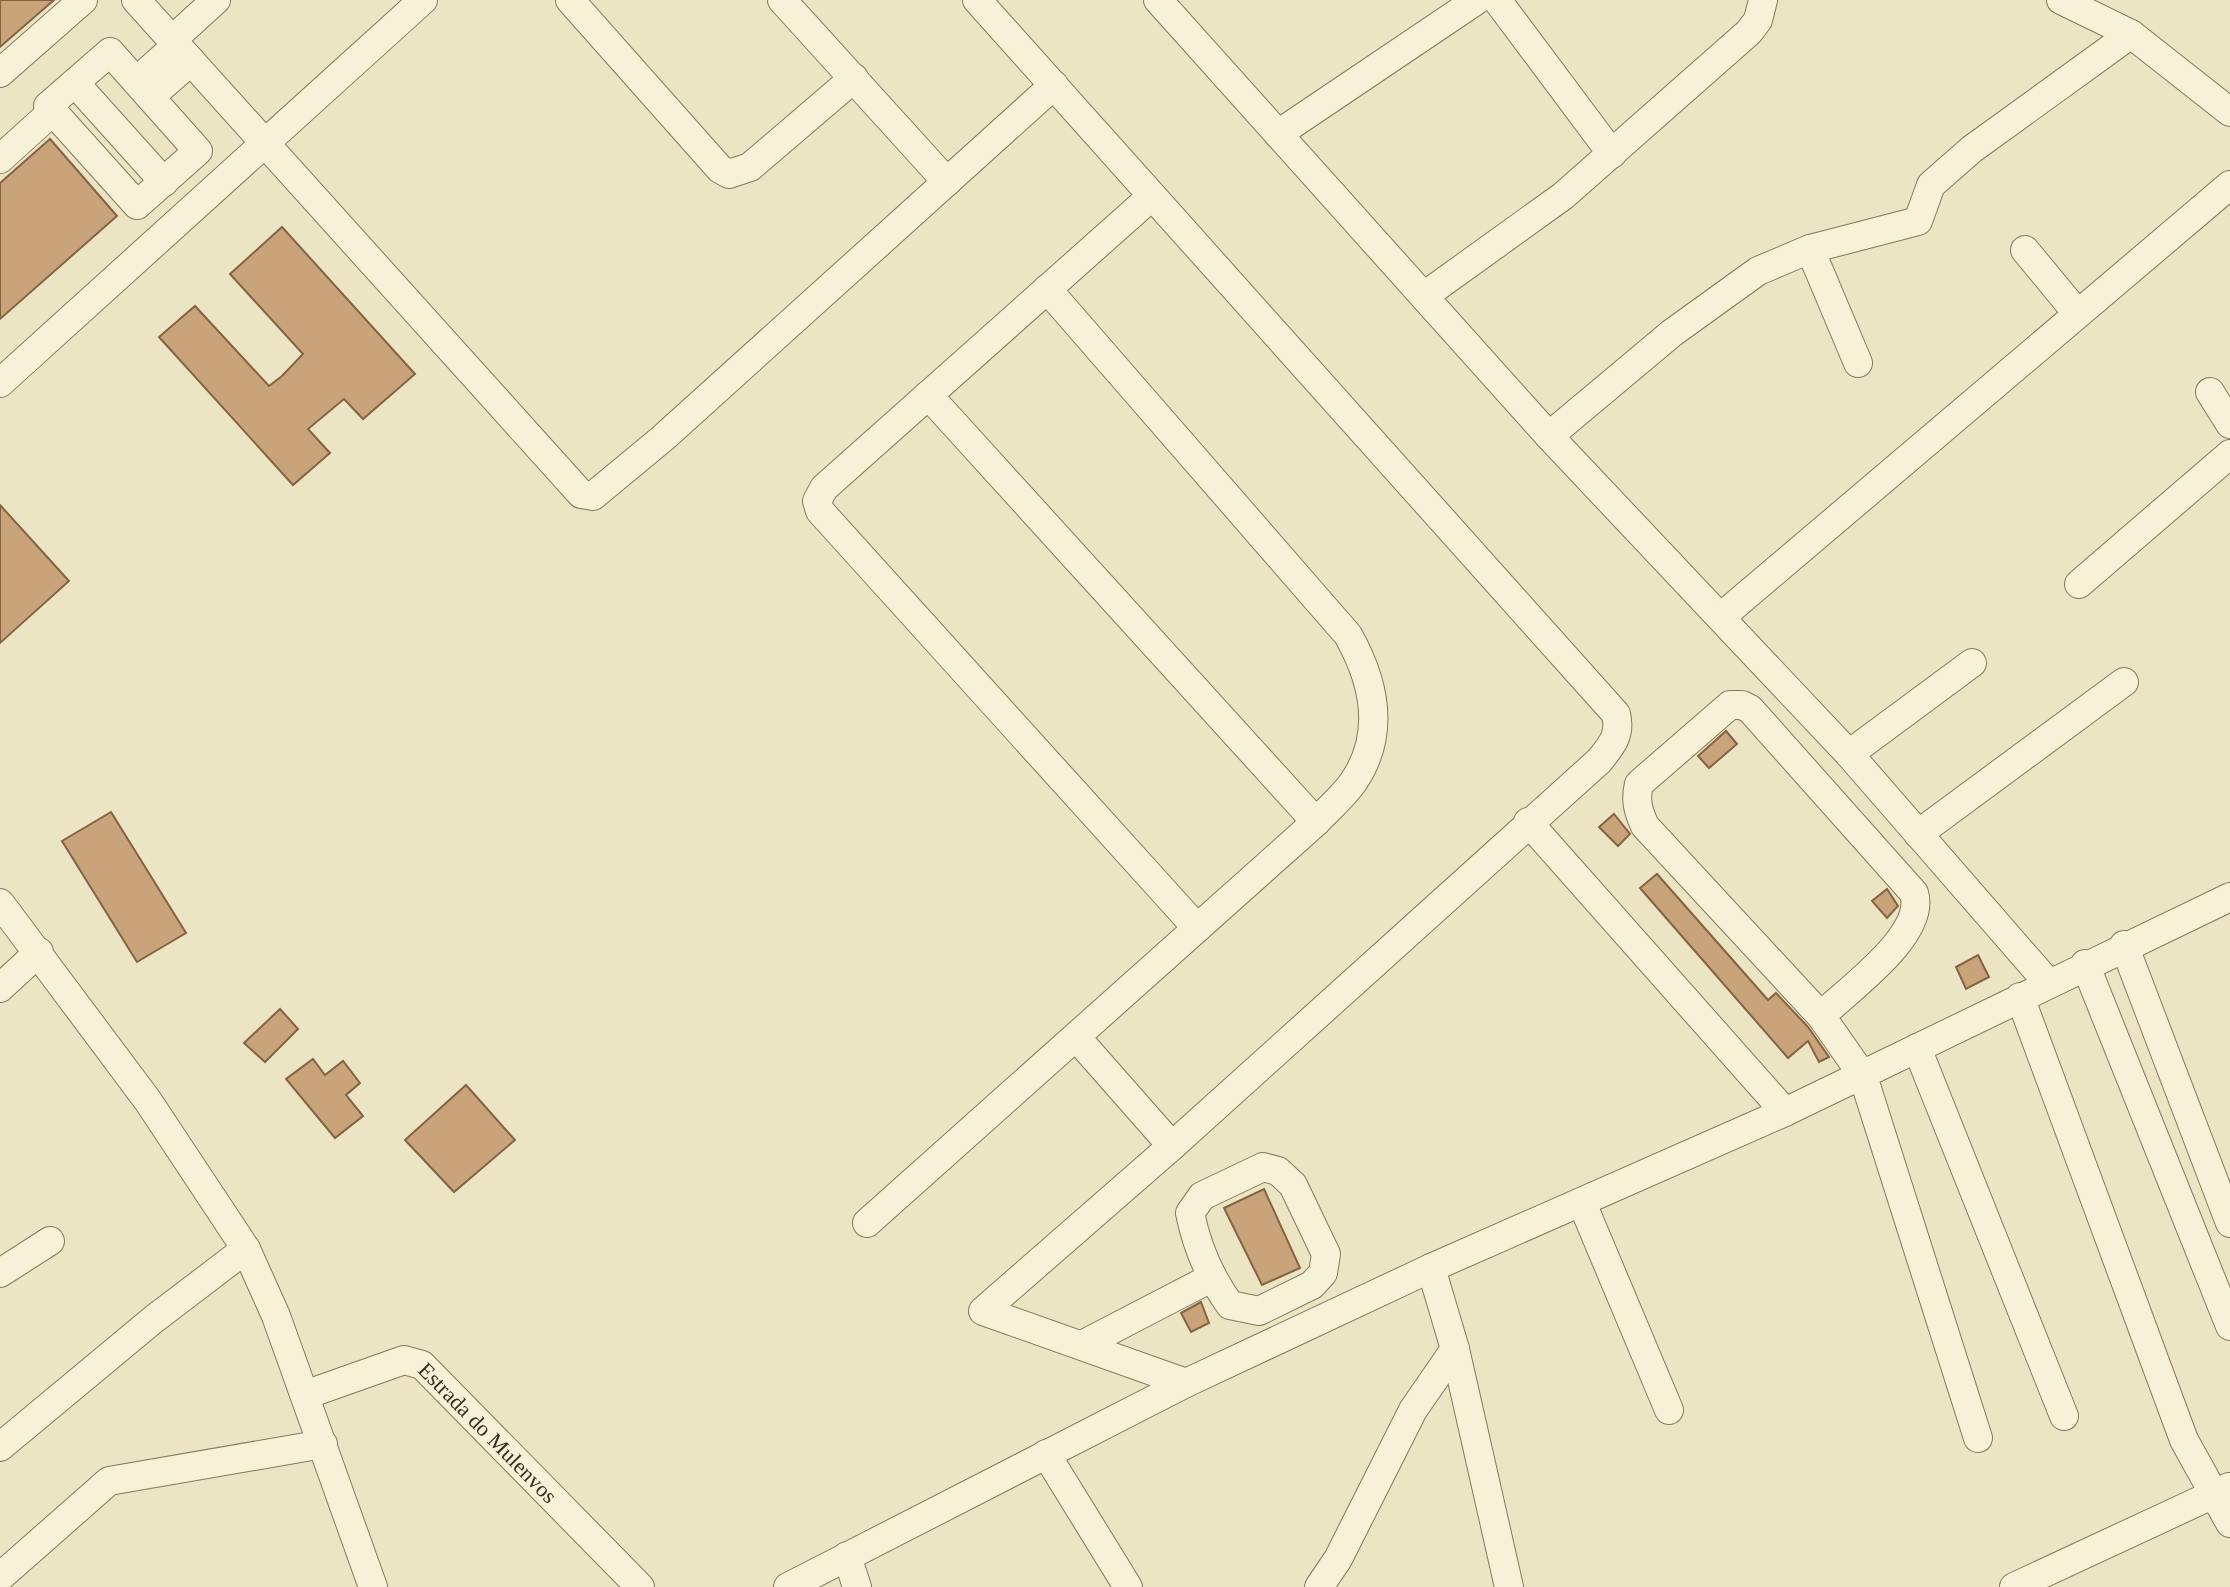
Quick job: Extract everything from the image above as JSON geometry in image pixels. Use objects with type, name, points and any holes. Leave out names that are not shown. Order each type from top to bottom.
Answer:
[{"type":"street","points":[[0,73],[83,0]]},
{"type":"street","points":[[136,0],[581,494],[593,496],[663,438],[1054,85]]},
{"type":"street","points":[[144,89],[180,49],[216,0]]},
{"type":"street","points":[[0,383],[423,0]]},
{"type":"street","points":[[570,0],[720,169],[729,174],[750,167],[854,78]]},
{"type":"street","points":[[782,0],[947,182]]},
{"type":"street","points":[[977,0],[1616,714],[1620,728],[1615,741],[1599,761],[1172,1146],[983,1311],[1186,1383]]},
{"type":"street","points":[[1158,0],[1549,436],[1849,754],[2049,984]]},
{"type":"street","points":[[1278,134],[1477,0]]},
{"type":"street","points":[[1497,0],[1612,154]]},
{"type":"street","points":[[1424,296],[1563,196],[1612,154],[1749,32],[1758,20],[1763,0]]},
{"type":"street","points":[[2061,0],[2131,34],[2230,112]]},
{"type":"street","points":[[1549,436],[1672,333],[1746,280],[1780,260],[1810,249],[1918,221],[1931,185],[1972,149],[2131,34]]},
{"type":"street","points":[[110,52],[144,89],[198,151],[137,205],[48,106],[110,52]]},
{"type":"street","points":[[75,83],[164,182]]},
{"type":"street","points":[[0,159],[53,111]]},
{"type":"street","points":[[1721,617],[2230,185]]},
{"type":"street","points":[[1152,196],[824,488],[817,501],[820,511],[1197,928]]},
{"type":"street","points":[[1810,249],[1858,363]]},
{"type":"street","points":[[2025,250],[2077,313]]},
{"type":"street","points":[[867,1223],[1316,822],[1354,782],[1368,753],[1374,721],[1373,689],[1362,659],[1348,635],[1047,289]]},
{"type":"street","points":[[2210,392],[2230,424]]},
{"type":"street","points":[[928,395],[1316,822]]},
{"type":"street","points":[[2079,584],[2230,454]]},
{"type":"street","points":[[1849,754],[1972,663]]},
{"type":"street","points":[[1918,834],[2124,682]]},
{"type":"street","points":[[1821,1016],[1908,933],[1918,906],[1914,893],[1750,709],[1730,705],[1639,784],[1635,796],[1639,814],[1645,826],[1821,1016],[1863,1076],[1978,1438]]},
{"type":"street","points":[[1528,822],[1785,1112]]},
{"type":"street","points":[[788,1587],[1186,1383],[1431,1268],[1863,1076],[2085,964],[2230,897]]},
{"type":"street","points":[[0,903],[39,952],[197,1171],[246,1249],[276,1316],[373,1587]]},
{"type":"street","points":[[2124,945],[2230,1223]]},
{"type":"street","points":[[0,988],[39,952]]},
{"type":"street","points":[[2085,964],[2230,1326]]},
{"type":"street","points":[[2020,997],[2142,1335],[2184,1440],[2222,1490],[2230,1523]]},
{"type":"street","points":[[1076,1037],[1172,1146]]},
{"type":"street","points":[[1917,1048],[2064,1416]]},
{"type":"street","points":[[1263,1167],[1278,1171],[1293,1185],[1326,1254],[1323,1273],[1312,1285],[1259,1311],[1230,1305],[1211,1278],[1195,1238],[1190,1213],[1202,1196],[1226,1184],[1263,1167]]},
{"type":"street","points":[[1582,1203],[1669,1410]]},
{"type":"street","points":[[0,1273],[50,1241]]},
{"type":"street","points":[[1,1442],[246,1249]]},
{"type":"street","points":[[1431,1268],[1455,1349],[1509,1587]]},
{"type":"street","points":[[1082,1345],[1211,1278]]},
{"type":"street","points":[[1319,1587],[1338,1559],[1413,1410],[1455,1349]]},
{"type":"street","name":"Estrada do Mulenvos","points":[[305,1395],[404,1360],[422,1365],[640,1587]]},
{"type":"street","points":[[0,1577],[109,1481],[323,1444]]},
{"type":"street","points":[[1046,1454],[1128,1587]]},
{"type":"street","points":[[2014,1587],[2222,1490]]},
{"type":"street","points":[[847,1556],[857,1587]]},
{"type":"building","points":[[0,0],[54,0],[0,47]]},
{"type":"building","points":[[50,139],[117,216],[0,319],[0,183]]},
{"type":"building","points":[[282,227],[415,374],[363,419],[344,399],[308,429],[330,453],[293,485],[159,337],[195,306],[269,386],[282,376],[303,354],[230,274]]},
{"type":"building","points":[[0,505],[69,581],[0,643]]},
{"type":"building","points":[[1726,731],[1737,744],[1709,768],[1698,756]]},
{"type":"building","points":[[111,812],[186,933],[137,962],[62,841]]},
{"type":"building","points":[[1614,814],[1630,834],[1618,846],[1599,827]]},
{"type":"building","points":[[1657,874],[1768,1000],[1776,993],[1808,1027],[1829,1057],[1819,1062],[1808,1041],[1788,1058],[1640,888]]},
{"type":"building","points":[[1887,889],[1898,906],[1887,918],[1872,901]]},
{"type":"building","points":[[1978,955],[1989,977],[1966,989],[1956,967]]},
{"type":"building","points":[[280,1009],[298,1029],[265,1062],[244,1043]]},
{"type":"building","points":[[313,1059],[325,1075],[343,1061],[360,1083],[346,1095],[363,1116],[335,1138],[286,1079]]},
{"type":"building","points":[[466,1085],[515,1140],[454,1192],[405,1140]]},
{"type":"building","points":[[1264,1189],[1300,1268],[1262,1285],[1224,1208]]},
{"type":"building","points":[[1201,1302],[1209,1323],[1191,1332],[1181,1313]]}]
